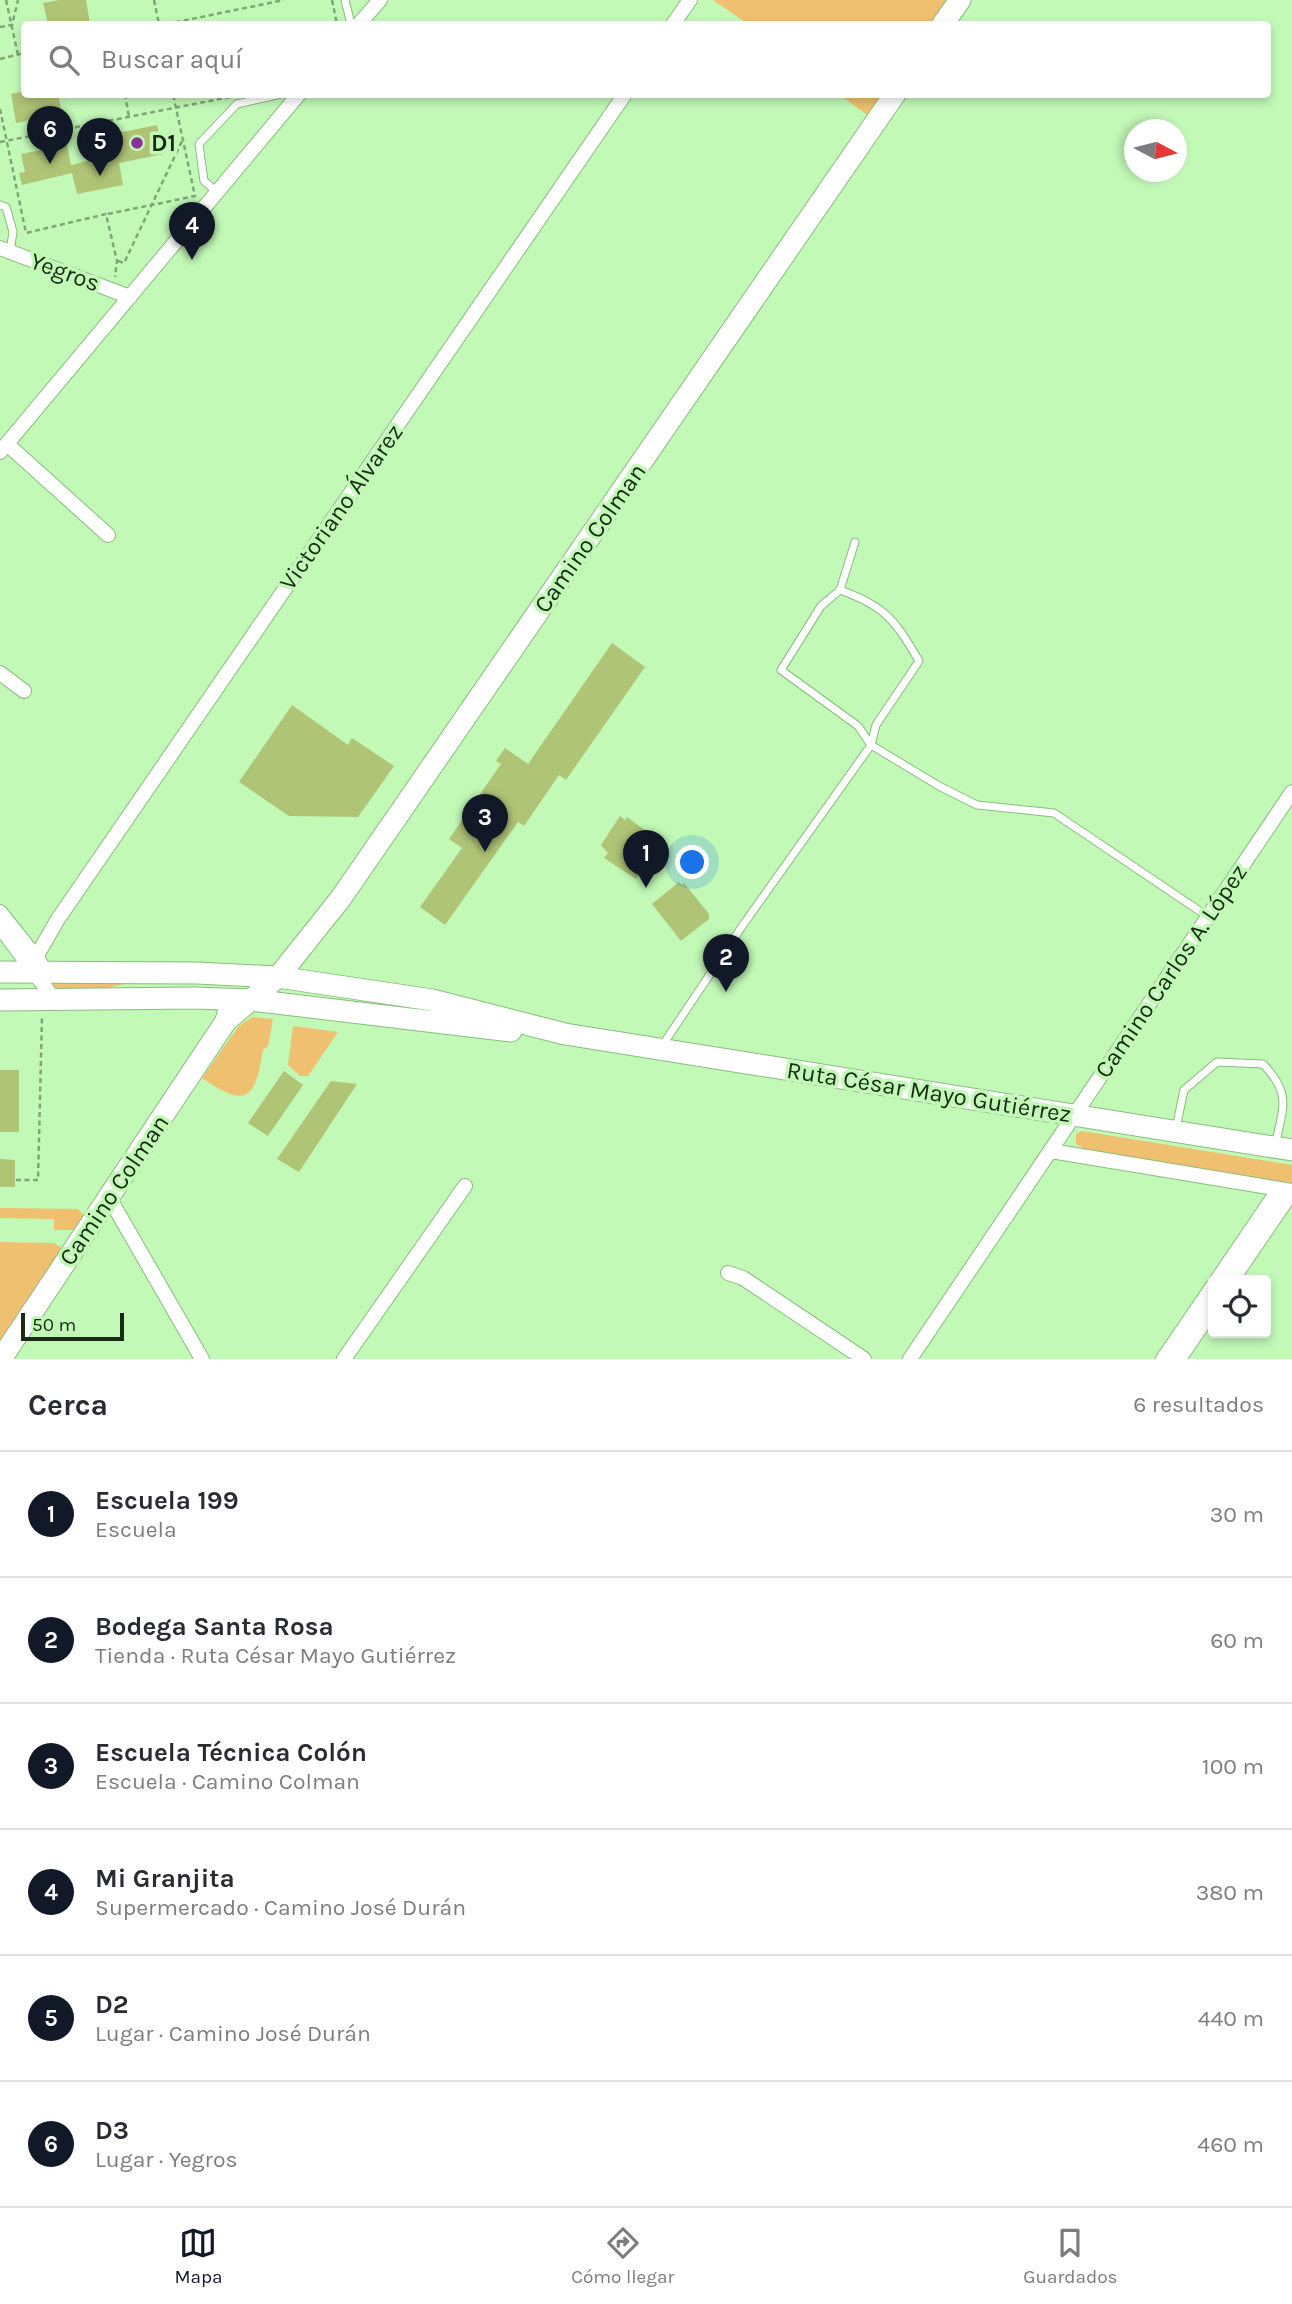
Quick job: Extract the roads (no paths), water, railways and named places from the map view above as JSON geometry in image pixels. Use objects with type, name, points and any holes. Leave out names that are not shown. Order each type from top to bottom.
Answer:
[{"type":"main road","points":[[945,21],[960,0]]},
{"type":"main road","name":"Camino Colman","points":[[278,991],[307,941],[441,755],[892,98]]},
{"type":"main road","points":[[307,941],[317,975],[323,984]]},
{"type":"main road","points":[[0,972],[39,967],[222,986]]},
{"type":"main road","name":"Ruta César Mayo Gutiérrez","points":[[222,986],[251,1000],[278,991],[323,984],[432,1000],[565,1034],[1284,1148]]},
{"type":"main road","points":[[95,999],[139,986],[222,986]]},
{"type":"main road","points":[[0,1000],[195,998],[222,986]]},
{"type":"main road","name":"Camino Colman","points":[[221,1029],[222,986]]},
{"type":"main road","name":"Ruta César Mayo Gutiérrez","points":[[222,986],[278,991],[494,1030],[565,1034]]},
{"type":"main road","points":[[278,991],[370,1003],[398,995]]},
{"type":"main road","points":[[195,998],[210,1012],[221,1029]]},
{"type":"main road","name":"Camino Colman","points":[[1,1359],[221,1029],[251,1000]]},
{"type":"street","points":[[362,21],[380,0]]},
{"type":"street","points":[[675,21],[690,0]]},
{"type":"street","points":[[108,535],[4,448],[217,192],[288,98]]},
{"type":"street","name":"Victoriano Álvarez","points":[[39,967],[58,919],[622,98]]},
{"type":"street","name":"Yegros","points":[[5,250],[130,296]]},
{"type":"street","points":[[0,673],[23,691]]},
{"type":"street","name":"Camino Carlos A. López","points":[[910,1359],[1292,792]]},
{"type":"street","points":[[0,912],[23,940],[39,967],[48,1000]]},
{"type":"street","name":"Victoriano Álvarez","points":[[23,940],[36,938],[58,919]]},
{"type":"street","points":[[0,927],[39,967]]},
{"type":"street","name":"Ruta César Mayo Gutiérrez","points":[[1051,1152],[1288,1191]]},
{"type":"street","points":[[344,1359],[465,1186]]},
{"type":"street","points":[[1221,1275],[1288,1191]]},
{"type":"street","points":[[1236,1275],[1288,1191]]},
{"type":"street","points":[[110,1199],[202,1359]]},
{"type":"street","points":[[728,1273],[743,1278],[864,1359]]},
{"type":"street","points":[[1163,1359],[1208,1293]]},
{"type":"street","points":[[1180,1359],[1208,1317]]},
{"type":"lane","points":[[345,0],[350,21]]},
{"type":"lane","points":[[217,192],[204,181],[199,144],[237,104],[276,98]]},
{"type":"lane","points":[[0,205],[6,207],[13,232],[5,250]]},
{"type":"lane","points":[[855,542],[840,590],[821,606],[781,670],[858,726],[871,745],[977,805],[1054,813],[1207,916]]},
{"type":"lane","points":[[660,1049],[743,925],[871,745],[876,724],[919,661],[898,625],[870,601],[840,590]]},
{"type":"lane","points":[[1175,1132],[1184,1090],[1199,1075],[1217,1062],[1263,1064],[1281,1082],[1284,1101],[1284,1148]]},
{"type":"place","name":"D1","points":[[137,143]]},
{"type":"place","name":"D3","points":[[50,164]]},
{"type":"place","name":"D2","points":[[100,176]]},
{"type":"place","name":"Mi Granjita","points":[[192,260]]},
{"type":"place","name":"Escuela Técnica Colón","points":[[485,852]]},
{"type":"place","name":"Escuela 199","points":[[646,888]]},
{"type":"place","name":"Bodega Santa Rosa","points":[[726,992]]}]
